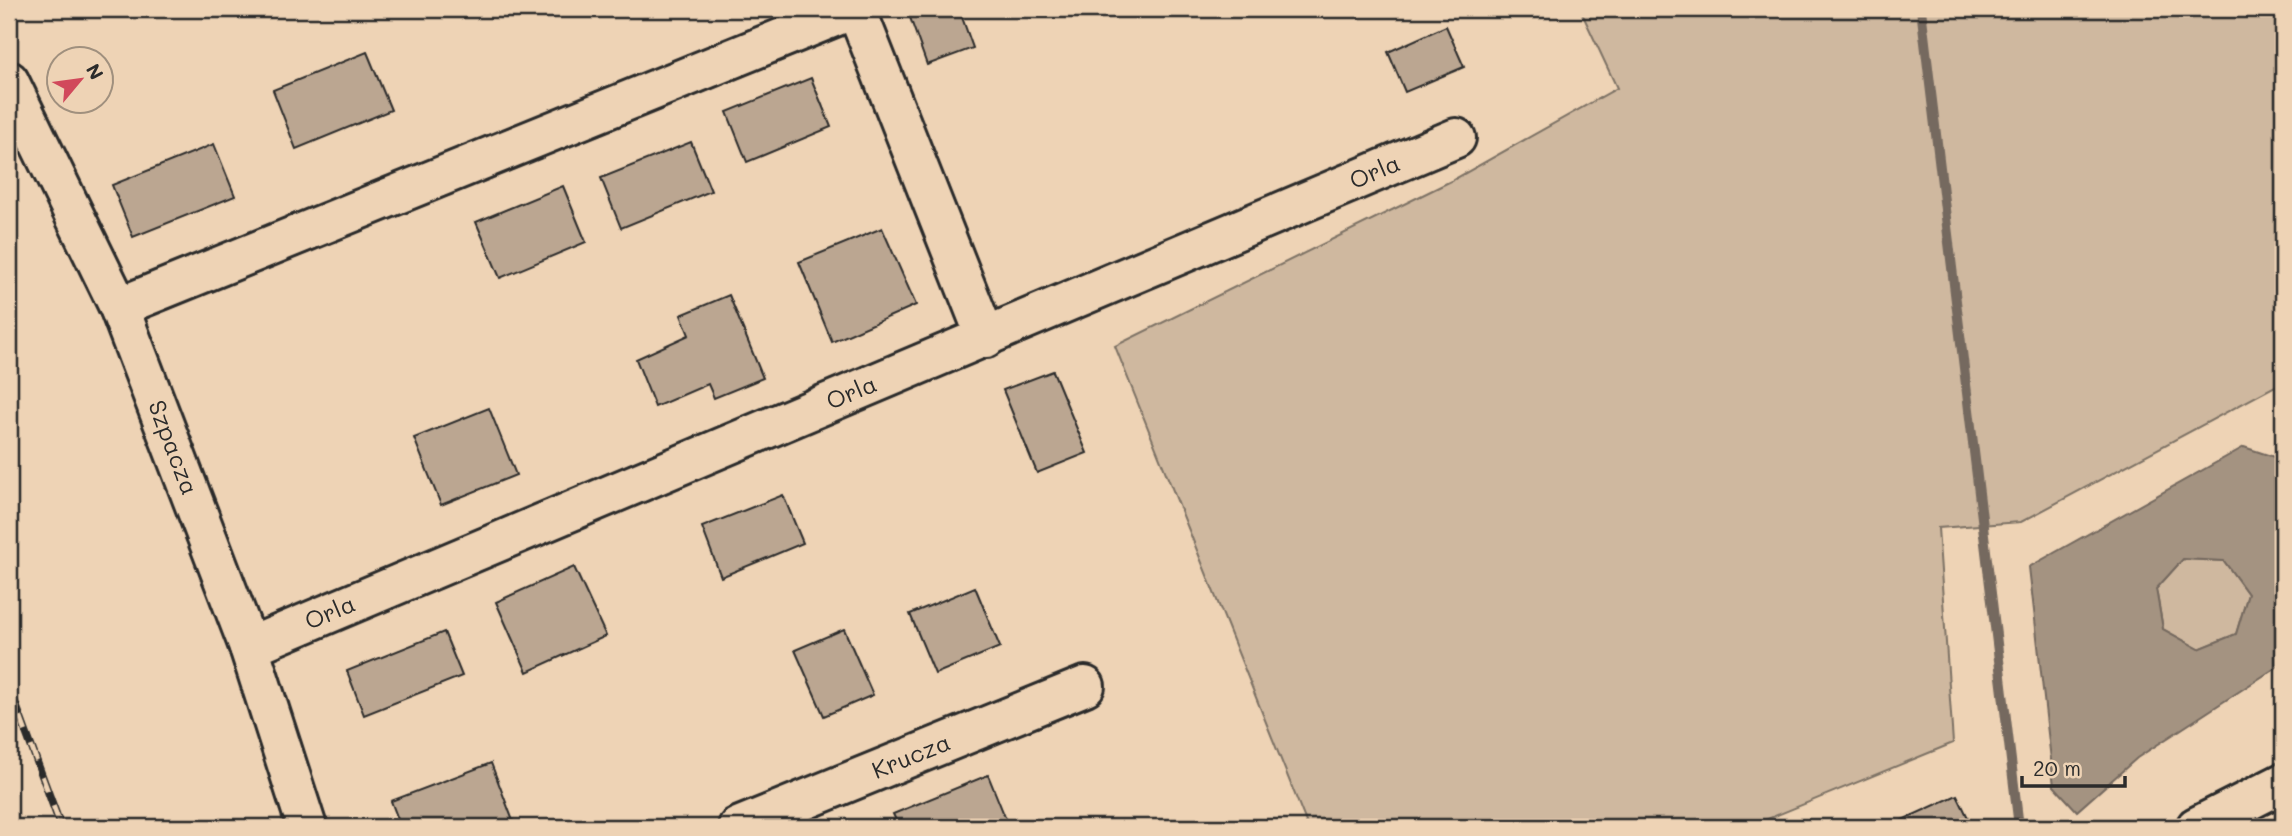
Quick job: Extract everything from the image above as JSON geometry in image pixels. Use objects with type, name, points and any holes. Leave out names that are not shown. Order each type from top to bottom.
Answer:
[{"type":"street","points":[[119,307],[855,9],[986,338]]},
{"type":"street","name":"Szpacza","points":[[9,81],[119,307],[249,647],[307,827]]},
{"type":"street","name":"Orla","points":[[249,647],[1457,138]]},
{"type":"street","name":"Krucza","points":[[738,827],[1086,686]]},
{"type":"street","points":[[2196,827],[2283,783]]},
{"type":"shaded area","points":[[1580,9],[2283,9],[2283,382],[2021,522],[1938,528],[1953,743],[1748,827],[1308,827],[1115,346],[1451,181],[1617,88]]},
{"type":"shaded area","points":[[2244,447],[2283,460],[2283,663],[2137,758],[2077,811],[2054,786],[2029,567]],"holes":[[[2183,559],[2224,561],[2248,594],[2236,634],[2199,649],[2163,629],[2156,589]]]},
{"type":"shaded area","points":[[2183,559],[2224,561],[2248,594],[2236,634],[2199,649],[2163,629],[2156,589]]},
{"type":"building","points":[[907,9],[959,9],[973,48],[927,65]]},
{"type":"building","points":[[1446,26],[1464,67],[1405,92],[1388,52]]},
{"type":"building","points":[[367,52],[391,110],[296,149],[273,90]]},
{"type":"building","points":[[811,78],[831,127],[747,162],[727,112]]},
{"type":"building","points":[[691,142],[711,191],[621,228],[601,178]]},
{"type":"building","points":[[214,144],[235,196],[133,237],[112,185]]},
{"type":"building","points":[[563,186],[586,242],[500,278],[476,222]]},
{"type":"building","points":[[882,228],[916,305],[832,342],[799,262]]},
{"type":"building","points":[[729,295],[763,378],[714,398],[708,384],[655,407],[636,359],[689,335],[681,315]]},
{"type":"building","points":[[1053,371],[1087,453],[1037,473],[1003,390]]},
{"type":"building","points":[[489,408],[516,475],[441,505],[414,438]]},
{"type":"building","points":[[783,495],[803,543],[721,577],[702,527]]},
{"type":"building","points":[[574,567],[606,636],[527,672],[496,602]]},
{"type":"building","points":[[975,587],[1000,647],[935,674],[910,614]]},
{"type":"building","points":[[844,629],[873,695],[824,716],[795,650]]},
{"type":"building","points":[[444,632],[462,676],[364,715],[347,671]]},
{"type":"building","points":[[491,763],[513,821],[496,827],[401,827],[391,801]]},
{"type":"building","points":[[988,775],[1009,827],[899,827],[893,814]]},
{"type":"building","points":[[1957,795],[1972,826],[1982,821],[1985,827],[1904,827],[1902,820]]},
{"type":"waterway","points":[[1921,9],[2019,827]]},
{"type":"railway","points":[[9,686],[61,827]]}]
